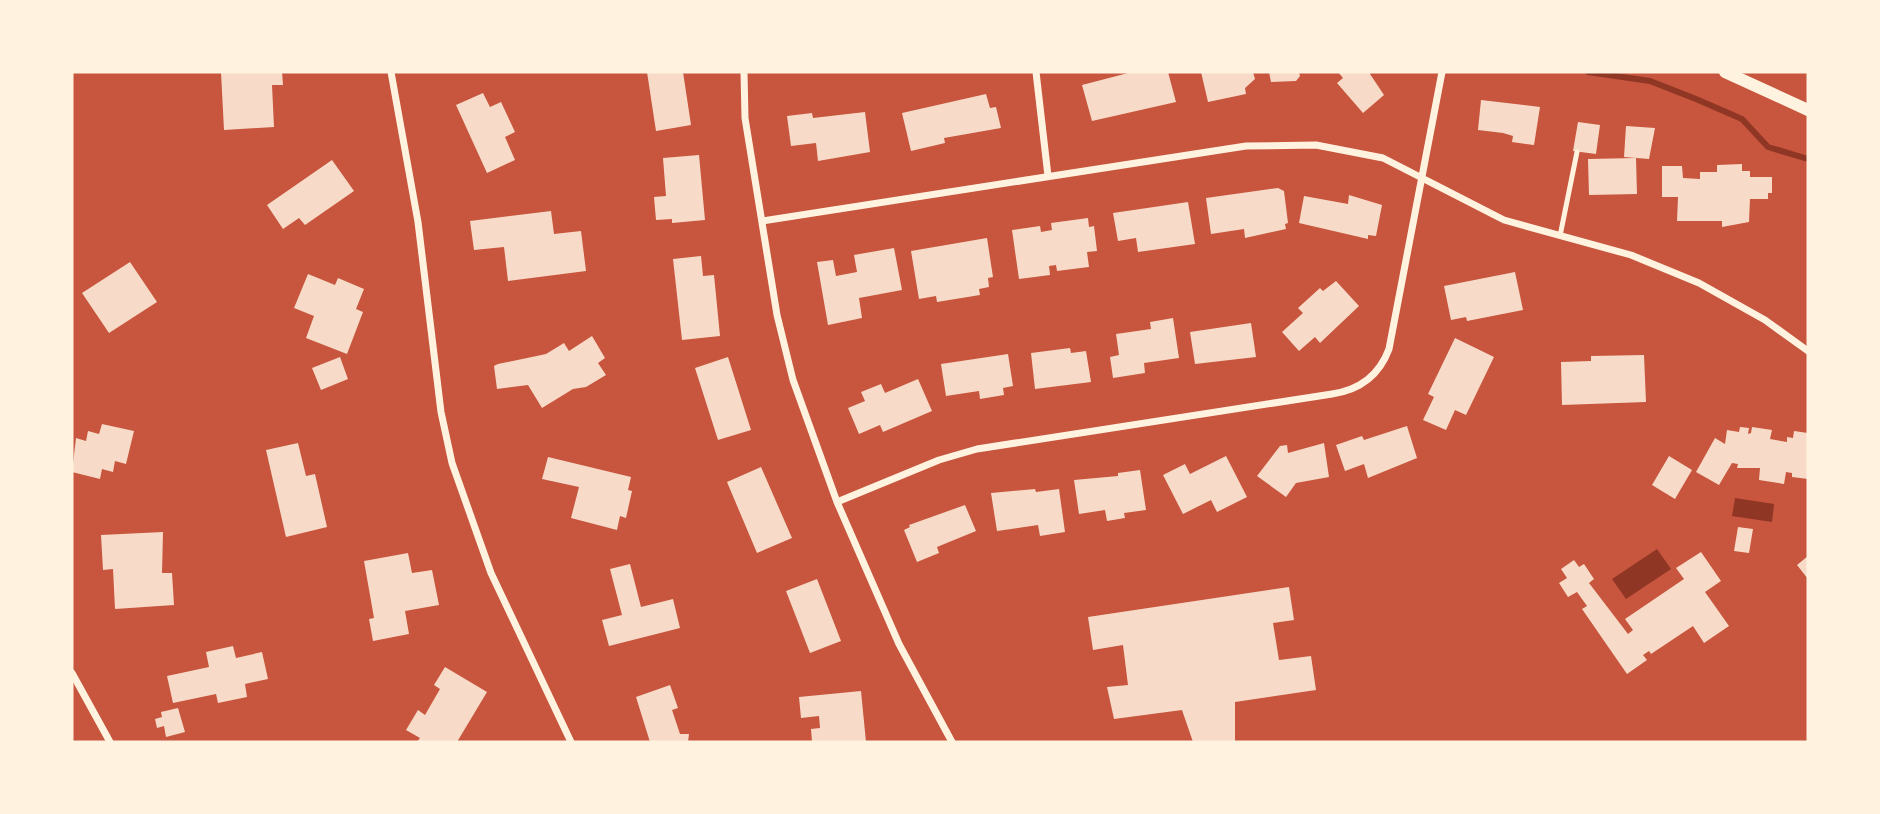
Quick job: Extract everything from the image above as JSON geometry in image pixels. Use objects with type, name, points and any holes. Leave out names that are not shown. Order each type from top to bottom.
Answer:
[{"type":"street","points":[[391,72],[418,222],[441,412],[452,463],[495,584],[572,742]]},
{"type":"street","points":[[744,72],[745,118],[777,315],[793,380],[838,502],[912,671],[952,742]]},
{"type":"street","points":[[1036,72],[1048,177]]},
{"type":"street","points":[[838,502],[939,460],[977,449],[1332,394],[1361,385],[1376,373],[1389,349],[1442,72]]},
{"type":"street","points":[[1725,72],[1808,110]]},
{"type":"street","points":[[762,222],[1246,146],[1292,143],[1364,153],[1422,176],[1504,220],[1631,255],[1699,284],[1765,320],[1808,351]]},
{"type":"street","points":[[72,673],[110,742]]},
{"type":"lane","points":[[1560,236],[1577,152]]},
{"type":"shaded area","points":[[1735,498],[1774,504],[1772,522],[1732,516]]},
{"type":"shaded area","points":[[1657,549],[1671,569],[1626,599],[1612,579]]},
{"type":"building","points":[[221,72],[282,72],[283,85],[272,85],[274,127],[224,130]]},
{"type":"building","points":[[647,72],[683,72],[691,125],[656,131]]},
{"type":"building","points":[[1132,72],[1168,72],[1176,102],[1092,121],[1082,85]]},
{"type":"building","points":[[1201,72],[1253,72],[1255,79],[1245,88],[1246,94],[1208,102]]},
{"type":"building","points":[[1269,72],[1299,72],[1300,76],[1296,81],[1271,82]]},
{"type":"building","points":[[1338,72],[1372,72],[1370,74],[1384,95],[1363,113],[1337,83],[1343,78]]},
{"type":"building","points":[[483,93],[490,107],[501,102],[515,132],[505,137],[515,160],[487,173],[456,105]]},
{"type":"building","points":[[986,94],[990,108],[996,107],[1001,128],[944,138],[945,143],[911,151],[902,113]]},
{"type":"building","points":[[1481,100],[1540,107],[1534,145],[1512,142],[1513,136],[1503,133],[1478,130]]},
{"type":"building","points":[[865,112],[870,152],[818,161],[816,143],[791,146],[787,116],[812,113],[813,118]]},
{"type":"building","points":[[1578,122],[1600,125],[1596,154],[1573,151]]},
{"type":"building","points":[[1626,126],[1655,128],[1649,159],[1624,157]]},
{"type":"building","points":[[699,155],[705,220],[672,223],[672,219],[656,220],[654,197],[666,196],[663,158]]},
{"type":"building","points":[[1636,158],[1637,194],[1589,195],[1588,159]]},
{"type":"building","points":[[332,160],[354,191],[305,225],[299,218],[283,229],[267,205]]},
{"type":"building","points":[[1742,164],[1742,171],[1750,171],[1750,177],[1772,177],[1772,193],[1768,193],[1768,199],[1750,199],[1749,222],[1722,227],[1722,221],[1677,221],[1678,197],[1662,197],[1662,166],[1682,166],[1683,178],[1700,179],[1700,172],[1717,172],[1717,165]]},
{"type":"building","points":[[1278,188],[1284,191],[1288,223],[1285,224],[1286,229],[1245,238],[1244,229],[1211,234],[1206,198]]},
{"type":"building","points":[[1349,195],[1382,205],[1376,236],[1368,235],[1368,239],[1299,223],[1304,196],[1348,204]]},
{"type":"building","points":[[1188,202],[1195,244],[1138,252],[1136,238],[1118,241],[1113,213]]},
{"type":"building","points":[[551,211],[554,234],[581,231],[586,271],[508,281],[504,247],[474,250],[470,221]]},
{"type":"building","points":[[1088,218],[1089,227],[1094,226],[1097,251],[1087,252],[1089,267],[1057,271],[1056,265],[1049,266],[1050,275],[1019,279],[1012,230],[1040,226],[1041,232],[1052,230],[1051,223]]},
{"type":"building","points":[[987,238],[993,277],[988,278],[989,287],[979,289],[980,295],[937,302],[936,296],[919,299],[911,251]]},
{"type":"building","points":[[894,248],[902,290],[859,298],[862,318],[828,325],[817,262],[833,260],[836,276],[857,272],[854,255]]},
{"type":"building","points":[[701,256],[703,276],[714,275],[720,336],[682,340],[673,259]]},
{"type":"building","points":[[130,262],[157,302],[109,333],[82,293]]},
{"type":"building","points":[[1515,272],[1523,310],[1467,321],[1466,317],[1451,320],[1444,286]]},
{"type":"building","points":[[308,274],[335,285],[338,278],[364,289],[356,309],[363,312],[347,354],[306,338],[314,316],[294,308]]},
{"type":"building","points":[[1336,281],[1359,306],[1320,343],[1315,337],[1299,351],[1282,332],[1303,313],[1298,308],[1320,288],[1323,291]]},
{"type":"building","points":[[1173,318],[1179,358],[1144,363],[1145,373],[1113,378],[1110,357],[1119,355],[1116,334],[1151,329],[1150,322]]},
{"type":"building","points":[[1251,323],[1256,357],[1195,364],[1190,332]]},
{"type":"building","points":[[592,336],[605,358],[598,363],[606,375],[586,387],[573,389],[542,408],[528,385],[497,389],[494,366],[546,354],[564,343],[569,351]]},
{"type":"building","points":[[1455,338],[1494,357],[1466,415],[1455,410],[1446,430],[1423,420],[1434,397],[1428,394]]},
{"type":"building","points":[[1070,348],[1071,353],[1086,351],[1091,382],[1035,389],[1031,353]]},
{"type":"building","points":[[1008,354],[1013,386],[1003,388],[1004,395],[980,399],[979,391],[946,396],[941,364]]},
{"type":"building","points":[[1644,355],[1646,402],[1562,405],[1561,362],[1591,361],[1591,356]]},
{"type":"building","points":[[340,357],[348,379],[321,390],[312,368]]},
{"type":"building","points":[[728,357],[751,430],[718,440],[695,368]]},
{"type":"building","points":[[918,379],[932,411],[883,432],[880,425],[859,434],[848,408],[865,401],[861,392],[881,384],[885,393]]},
{"type":"building","points":[[102,424],[134,431],[126,464],[115,461],[113,472],[102,469],[100,479],[72,472],[76,438],[86,441],[88,431],[99,434]]},
{"type":"building","points":[[1407,426],[1417,458],[1368,478],[1364,464],[1345,471],[1336,445],[1362,436],[1364,440]]},
{"type":"building","points":[[1740,427],[1749,428],[1748,434],[1751,433],[1752,427],[1772,430],[1770,439],[1787,442],[1787,437],[1793,438],[1794,431],[1808,433],[1808,479],[1792,477],[1792,473],[1786,472],[1784,484],[1759,480],[1760,468],[1737,468],[1738,464],[1732,463],[1719,485],[1696,472],[1715,438],[1725,444],[1727,430],[1739,432]]},
{"type":"building","points":[[298,443],[306,476],[315,474],[327,527],[286,537],[266,450]]},
{"type":"building","points":[[1324,443],[1329,477],[1296,483],[1286,497],[1257,476],[1280,446],[1287,445],[1288,453]]},
{"type":"building","points":[[1226,456],[1247,497],[1217,512],[1211,500],[1183,514],[1163,475],[1185,464],[1190,474]]},
{"type":"building","points":[[1669,456],[1692,470],[1675,499],[1652,485]]},
{"type":"building","points":[[548,457],[631,477],[628,490],[632,491],[626,518],[620,516],[617,530],[571,518],[579,487],[542,479]]},
{"type":"building","points":[[761,467],[792,538],[757,553],[727,482]]},
{"type":"building","points":[[1140,470],[1146,510],[1124,513],[1125,518],[1107,521],[1105,510],[1079,514],[1074,480],[1118,476],[1118,473]]},
{"type":"building","points":[[1035,489],[1036,492],[1059,489],[1065,532],[1040,536],[1038,525],[997,531],[991,493]]},
{"type":"building","points":[[965,505],[976,531],[937,547],[939,553],[917,562],[904,530],[910,527],[909,525]]},
{"type":"building","points":[[1738,527],[1753,529],[1749,553],[1734,551]]},
{"type":"building","points":[[163,532],[162,573],[172,573],[174,605],[115,609],[113,569],[103,570],[101,535]]},
{"type":"building","points":[[1701,552],[1721,581],[1705,592],[1729,626],[1704,643],[1693,626],[1651,654],[1649,651],[1643,655],[1647,660],[1627,674],[1582,609],[1587,606],[1577,592],[1568,597],[1559,583],[1567,578],[1561,569],[1574,560],[1579,567],[1584,564],[1594,579],[1589,583],[1628,634],[1633,630],[1625,619],[1684,579],[1676,568]]},
{"type":"building","points":[[408,553],[412,573],[432,570],[439,605],[405,611],[409,634],[373,641],[369,619],[374,618],[364,561]]},
{"type":"building","points":[[1808,556],[1808,579],[1797,565]]},
{"type":"building","points":[[630,564],[641,607],[673,599],[680,628],[609,646],[602,620],[622,615],[610,569]]},
{"type":"building","points":[[817,579],[841,641],[810,653],[786,591]]},
{"type":"building","points":[[1289,587],[1294,620],[1273,623],[1279,660],[1311,656],[1316,690],[1235,702],[1235,742],[1193,742],[1182,710],[1114,719],[1107,687],[1128,685],[1123,645],[1093,650],[1088,617]]},
{"type":"building","points":[[233,646],[236,658],[262,652],[268,679],[245,684],[247,697],[218,703],[216,694],[173,703],[167,676],[209,667],[206,652]]},
{"type":"building","points":[[445,667],[487,692],[457,742],[417,742],[420,738],[406,730],[418,710],[425,715],[440,689],[434,685]]},
{"type":"building","points":[[670,685],[678,708],[672,710],[680,734],[689,734],[688,742],[650,742],[636,697]]},
{"type":"building","points":[[861,691],[866,742],[812,742],[811,729],[820,728],[819,716],[801,718],[799,697]]},
{"type":"building","points":[[178,708],[185,732],[166,737],[164,726],[157,728],[155,719],[162,717],[161,712]]},
{"type":"waterway","points":[[1588,72],[1650,81],[1696,99],[1742,119],[1768,147],[1808,159]]}]
